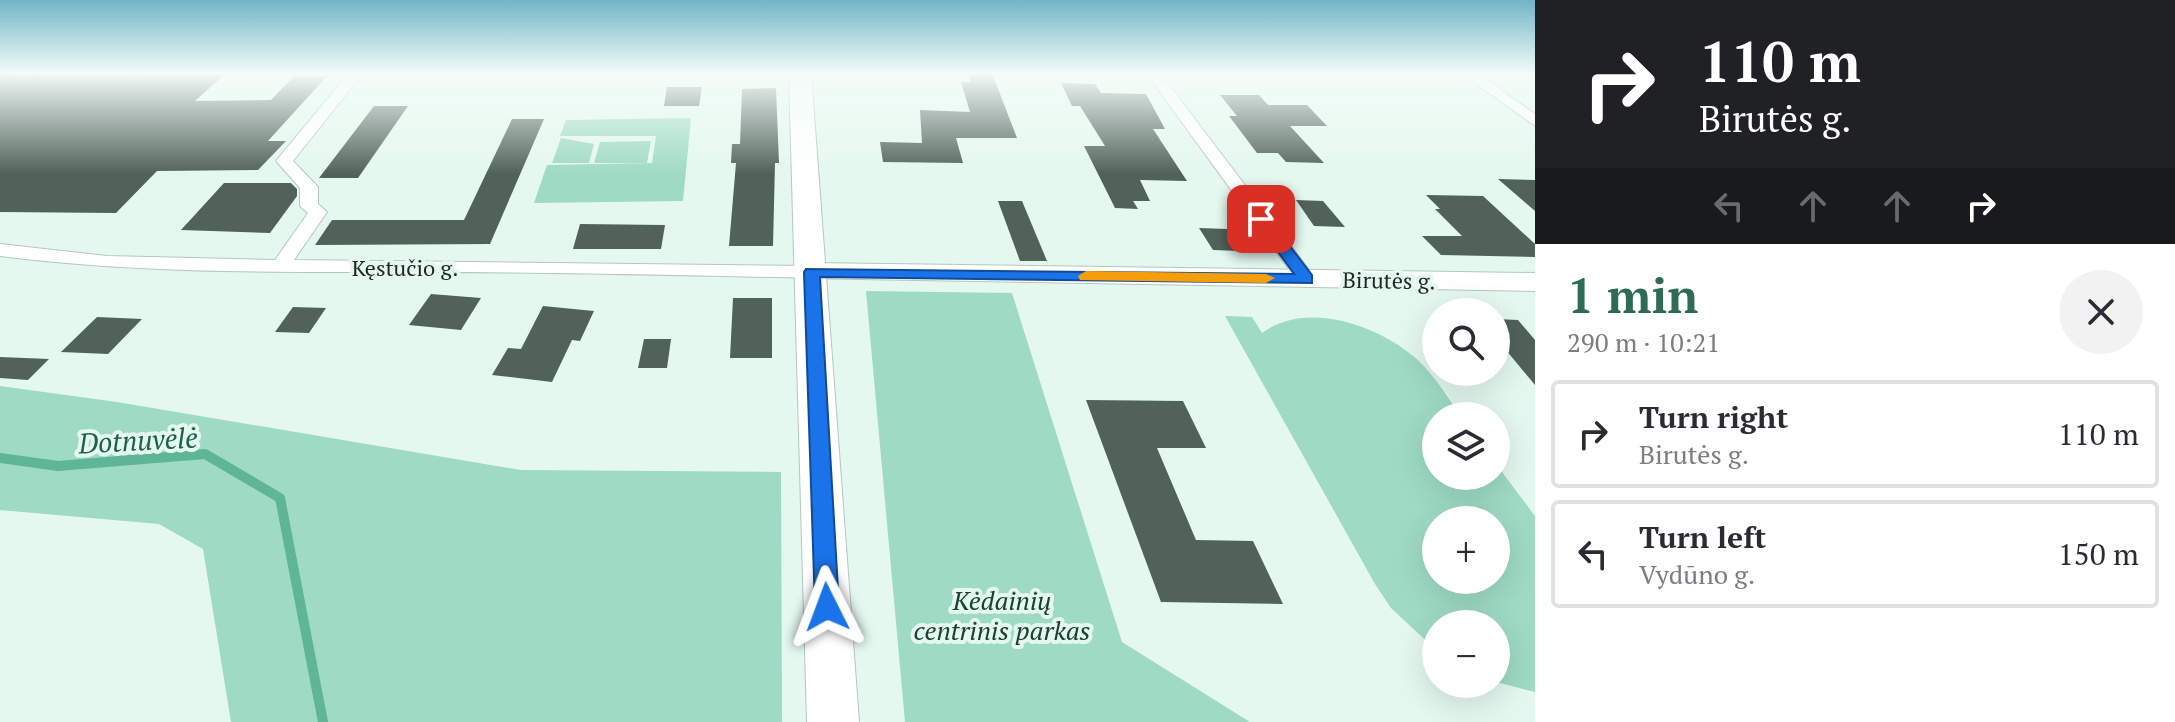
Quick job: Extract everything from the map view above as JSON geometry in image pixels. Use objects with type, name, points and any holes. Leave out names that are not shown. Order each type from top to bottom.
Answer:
[{"type":"main road","points":[[802,107],[833,722]]},
{"type":"street","points":[[279,268],[318,212],[309,206],[309,187],[284,161],[328,107]]},
{"type":"street","points":[[1178,107],[1306,279]]},
{"type":"street","points":[[1515,107],[1535,121]]},
{"type":"street","name":"Kęstučio g.","points":[[0,250],[54,259],[141,266],[429,266],[812,272]]},
{"type":"street","name":"Birutės g.","points":[[812,272],[1535,282]]},
{"type":"green space","points":[[691,118],[683,201],[534,203],[547,165],[652,163],[656,136],[560,136],[566,120]]},
{"type":"green space","points":[[561,138],[594,144],[589,163],[552,163]]},
{"type":"green space","points":[[651,141],[647,163],[594,163],[600,142]]},
{"type":"green space","name":"Kėdainių centrinis parkas","points":[[866,291],[1012,293],[1122,642],[1250,722],[905,722]]},
{"type":"green space","points":[[1225,316],[1252,317],[1262,333],[1280,323],[1300,318],[1344,321],[1365,328],[1404,349],[1422,364],[1422,386],[1439,386],[1451,402],[1422,402],[1422,490],[1510,490],[1510,483],[1535,516],[1535,692],[1510,686],[1510,610],[1422,610],[1422,637],[1391,608]]},
{"type":"green space","points":[[0,386],[117,402],[521,470],[781,472],[782,722],[231,722],[203,549],[159,524],[0,510]]},
{"type":"building","points":[[0,107],[299,107],[268,141],[286,141],[258,170],[157,171],[116,213],[0,212]]},
{"type":"building","points":[[373,107],[408,107],[358,178],[319,178]]},
{"type":"building","points":[[741,107],[777,107],[779,163],[775,163],[773,246],[729,246],[736,163],[731,163],[732,144],[740,144]]},
{"type":"building","points":[[968,107],[1005,107],[1017,138],[956,138],[963,163],[883,162],[880,142],[922,143],[920,110],[970,112]]},
{"type":"building","points":[[1080,107],[1153,107],[1165,129],[1153,129],[1187,181],[1140,180],[1150,201],[1133,201],[1138,209],[1115,208],[1084,146],[1105,146]]},
{"type":"building","points":[[1229,107],[1309,107],[1327,126],[1290,126],[1324,163],[1286,162],[1278,153],[1257,153],[1229,116],[1237,116]]},
{"type":"building","points":[[512,119],[544,119],[490,244],[315,245],[332,220],[464,220]]},
{"type":"building","points":[[1498,179],[1535,180],[1535,211]]},
{"type":"building","points":[[224,183],[291,183],[297,189],[297,196],[270,233],[181,230]]},
{"type":"building","points":[[1426,195],[1483,196],[1535,244],[1535,257],[1441,255],[1422,236],[1462,236],[1435,209],[1440,209]]},
{"type":"building","points":[[1296,200],[1323,201],[1345,227],[1314,226]]},
{"type":"building","points":[[998,201],[1022,201],[1047,261],[1020,261]]},
{"type":"building","points":[[580,224],[665,225],[661,249],[573,249]]},
{"type":"building","points":[[1199,228],[1227,229],[1241,251],[1213,250]]},
{"type":"building","points":[[431,294],[481,298],[461,330],[409,325]]},
{"type":"building","points":[[733,298],[772,298],[772,358],[730,358]]},
{"type":"building","points":[[543,306],[594,311],[580,341],[572,340],[552,382],[492,375],[508,348],[521,349]]},
{"type":"building","points":[[293,307],[326,308],[309,333],[275,332]]},
{"type":"building","points":[[97,317],[142,319],[108,354],[61,352]]},
{"type":"building","points":[[1510,320],[1518,320],[1535,340],[1535,385],[1510,355]]},
{"type":"building","points":[[644,339],[671,339],[667,368],[638,368]]},
{"type":"building","points":[[0,357],[49,359],[28,380],[0,378]]},
{"type":"building","points":[[1086,400],[1183,401],[1206,448],[1157,448],[1196,540],[1253,541],[1283,604],[1161,602]]},
{"type":"waterway","name":"Dotnuvėlė","points":[[0,458],[58,466],[205,454],[280,498],[323,722]]},
{"type":"slow traffic","points":[[1086,276],[1266,278]]},
{"type":"route","points":[[827,607],[812,272],[1306,279],[1261,219]]}]
